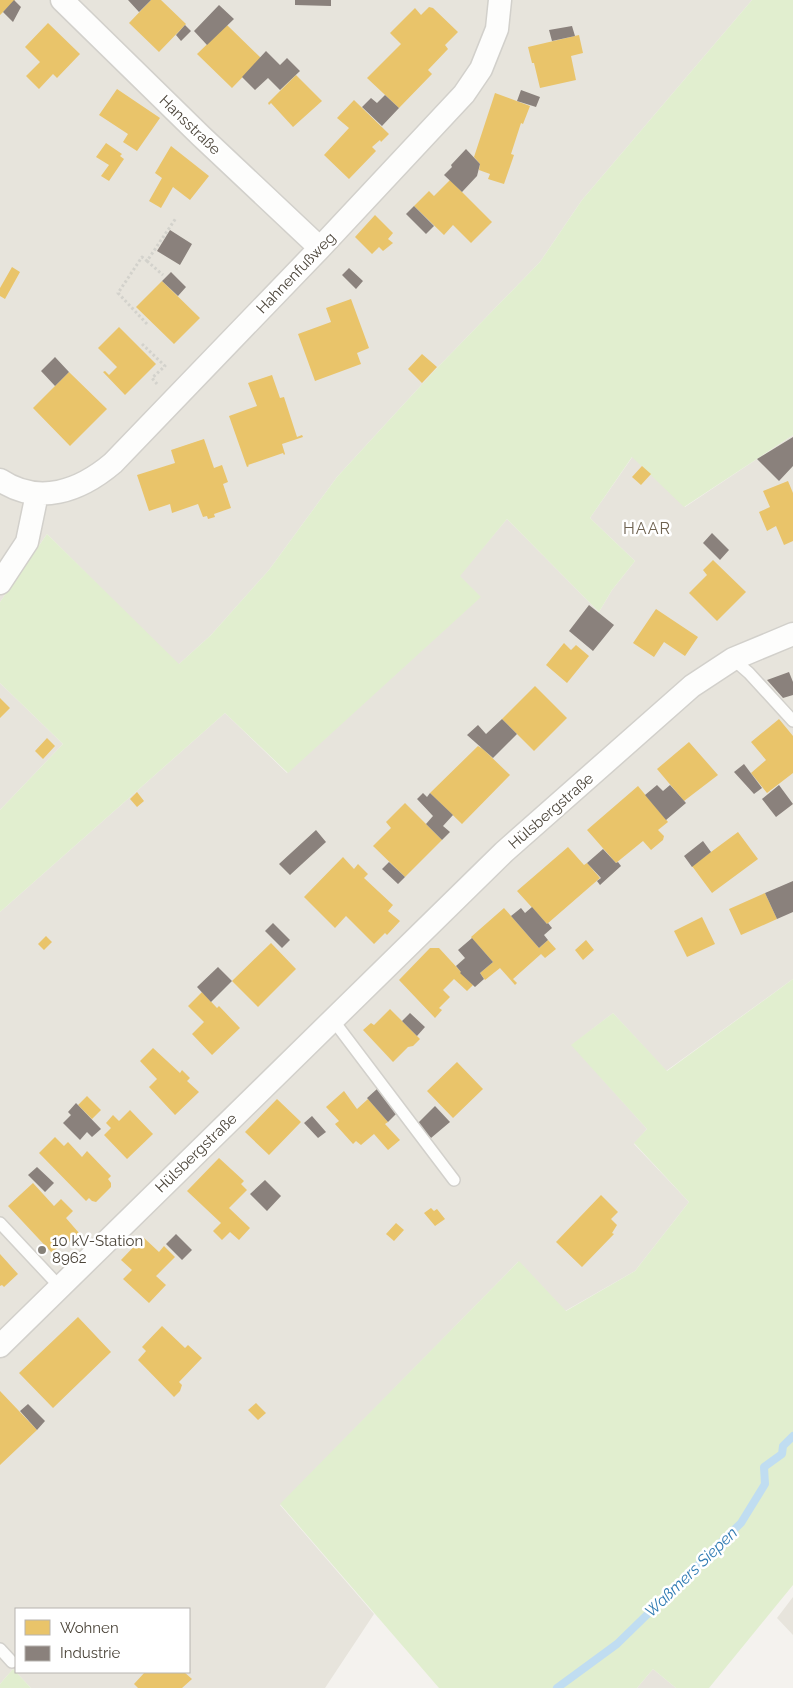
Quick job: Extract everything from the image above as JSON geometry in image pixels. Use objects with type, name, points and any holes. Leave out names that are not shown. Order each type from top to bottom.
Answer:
[{"type":"street","name":"Hansstraße","points":[[62,0],[201,136],[320,248]]},
{"type":"street","name":"Hahnenfußweg","points":[[0,480],[8,485],[37,494],[65,492],[100,474],[113,463],[320,248],[464,94],[481,69],[497,30],[500,0]]},
{"type":"street","points":[[0,583],[27,542],[37,494]]},
{"type":"street","name":"Hülsbergstraße","points":[[0,1346],[504,852],[692,686],[733,659],[793,634]]},
{"type":"lane","points":[[733,659],[749,673],[793,721]]},
{"type":"lane","points":[[332,1020],[454,1180]]},
{"type":"lane","points":[[0,1223],[60,1287]]},
{"type":"lane","points":[[0,1649],[12,1662]]},
{"type":"path","points":[[147,261],[176,218]]},
{"type":"path","points":[[147,324],[118,293],[142,257],[163,276]]},
{"type":"path","points":[[142,344],[165,366],[152,378],[173,399]]},
{"type":"shaded area","points":[[0,0],[752,0],[582,200],[540,262],[437,368],[337,477],[269,570],[211,635],[178,665],[47,534],[0,602]]},
{"type":"shaded area","points":[[793,435],[793,979],[666,1071],[613,1013],[572,1045],[647,1129],[634,1144],[689,1202],[635,1271],[565,1311],[518,1262],[280,1505],[374,1614],[325,1688],[31,1688],[17,1673],[190,1673],[190,1608],[15,1608],[15,1671],[13,1669],[0,1684],[0,912],[225,713],[287,773],[480,597],[459,576],[507,519],[599,612],[612,590],[635,561],[590,518],[633,456],[685,507]]},
{"type":"shaded area","points":[[0,683],[63,744],[0,810]]},
{"type":"shaded area","points":[[793,1597],[793,1635],[777,1618]]},
{"type":"shaded area","points":[[653,1669],[676,1688],[637,1688]]},
{"type":"green space","points":[[752,0],[793,0],[793,435],[684,507],[632,457],[590,518],[635,561],[612,590],[599,612],[507,519],[460,576],[481,597],[288,773],[225,713],[0,912],[0,810],[63,744],[0,683],[0,602],[47,534],[179,664],[211,635],[269,570],[337,477],[437,368],[540,262],[582,200]]},
{"type":"green space","points":[[793,979],[793,1585],[709,1688],[676,1688],[653,1669],[637,1688],[439,1688],[280,1504],[519,1261],[566,1311],[635,1271],[689,1202],[634,1143],[647,1129],[571,1045],[613,1013],[667,1071]]},
{"type":"green space","points":[[13,1669],[31,1688],[0,1688],[0,1684]]},
{"type":"building: Wohnen","points":[[0,0],[15,0],[0,15]]},
{"type":"building: Wohnen","points":[[151,0],[161,0],[186,24],[159,52],[129,23]]},
{"type":"building: Wohnen","points":[[429,7],[433,8],[458,32],[445,45],[448,49],[428,70],[432,74],[399,108],[367,78],[401,44],[390,33],[415,8],[421,15]]},
{"type":"building: Wohnen","points":[[48,23],[80,54],[57,78],[53,74],[39,89],[26,76],[40,62],[25,47]]},
{"type":"building: Wohnen","points":[[227,25],[261,58],[232,88],[197,54]]},
{"type":"building: Wohnen","points":[[579,35],[583,53],[571,56],[576,80],[540,88],[528,47]]},
{"type":"building: Wohnen","points":[[296,75],[322,101],[293,127],[271,103],[269,105],[268,103]]},
{"type":"building: Wohnen","points":[[117,89],[160,118],[137,151],[123,142],[128,134],[99,115]]},
{"type":"building: Wohnen","points":[[495,93],[530,106],[523,124],[521,123],[511,154],[514,155],[504,184],[488,179],[490,174],[479,170],[480,164],[474,157]]},
{"type":"building: Wohnen","points":[[354,100],[389,134],[372,147],[376,151],[349,179],[324,155],[349,128],[337,118]]},
{"type":"building: Wohnen","points":[[106,143],[122,154],[120,156],[124,159],[109,181],[101,176],[109,165],[96,157]]},
{"type":"building: Wohnen","points":[[171,146],[209,176],[190,200],[173,187],[161,208],[149,201],[162,178],[155,173]]},
{"type":"building: Wohnen","points":[[450,180],[492,222],[471,243],[453,225],[444,235],[414,206],[429,191],[434,196]]},
{"type":"building: Wohnen","points":[[375,215],[393,233],[388,239],[393,243],[383,251],[379,247],[372,254],[355,237]]},
{"type":"building: Wohnen","points":[[12,267],[20,272],[5,299],[0,296],[0,288]]},
{"type":"building: Wohnen","points":[[162,281],[200,318],[174,344],[136,307]]},
{"type":"building: Wohnen","points":[[351,299],[369,348],[357,353],[361,364],[315,381],[298,334],[331,322],[326,308]]},
{"type":"building: Wohnen","points":[[119,327],[156,364],[125,395],[103,372],[105,371],[109,375],[117,367],[98,348]]},
{"type":"building: Wohnen","points":[[422,354],[437,367],[422,383],[408,369]]},
{"type":"building: Wohnen","points":[[69,372],[107,409],[70,446],[33,408]]},
{"type":"building: Wohnen","points":[[272,375],[280,398],[284,397],[297,437],[302,435],[303,437],[282,444],[284,455],[283,453],[248,465],[247,467],[229,416],[257,406],[248,383]]},
{"type":"building: Wohnen","points":[[204,439],[214,468],[222,465],[228,482],[223,484],[231,508],[214,514],[215,517],[208,519],[207,516],[203,517],[198,504],[172,513],[170,504],[149,511],[137,475],[175,463],[171,450]]},
{"type":"building: Wohnen","points":[[642,466],[651,474],[641,485],[632,477]]},
{"type":"building: Wohnen","points":[[788,481],[793,493],[793,541],[784,545],[776,526],[767,531],[759,512],[770,507],[763,491]]},
{"type":"building: Wohnen","points":[[713,560],[746,592],[717,621],[689,593],[707,575],[703,570]]},
{"type":"building: Wohnen","points":[[656,609],[698,637],[685,656],[664,642],[654,657],[633,643]]},
{"type":"building: Wohnen","points":[[564,643],[571,650],[576,645],[589,656],[567,683],[546,665]]},
{"type":"building: Wohnen","points":[[535,686],[567,718],[534,751],[502,719]]},
{"type":"building: Wohnen","points":[[0,698],[10,708],[0,718]]},
{"type":"building: Wohnen","points":[[779,719],[793,736],[793,773],[767,793],[751,773],[766,760],[751,742]]},
{"type":"building: Wohnen","points":[[47,738],[55,746],[43,759],[35,751]]},
{"type":"building: Wohnen","points":[[689,742],[718,775],[684,801],[657,769]]},
{"type":"building: Wohnen","points":[[478,746],[510,775],[462,824],[430,793]]},
{"type":"building: Wohnen","points":[[638,786],[668,822],[658,830],[664,836],[663,840],[651,850],[643,841],[616,863],[587,830]]},
{"type":"building: Wohnen","points":[[137,792],[144,801],[137,807],[130,799]]},
{"type":"building: Wohnen","points":[[405,803],[442,840],[405,877],[373,846],[391,828],[386,822]]},
{"type":"building: Wohnen","points":[[738,832],[758,859],[712,893],[692,866]]},
{"type":"building: Wohnen","points":[[568,847],[584,865],[587,863],[600,878],[547,924],[517,891]]},
{"type":"building: Wohnen","points":[[343,857],[354,869],[358,864],[368,874],[364,878],[393,905],[388,911],[400,921],[387,935],[385,933],[374,944],[346,916],[335,928],[304,897]]},
{"type":"building: Wohnen","points":[[765,893],[777,919],[741,935],[729,909]]},
{"type":"building: Wohnen","points":[[504,908],[539,948],[548,940],[556,949],[545,958],[541,954],[513,979],[517,983],[515,985],[500,968],[485,980],[480,973],[493,962],[471,937]]},
{"type":"building: Wohnen","points":[[702,917],[715,944],[687,957],[674,931]]},
{"type":"building: Wohnen","points":[[46,936],[52,942],[44,950],[38,944]]},
{"type":"building: Wohnen","points":[[586,940],[594,950],[583,960],[575,950]]},
{"type":"building: Wohnen","points":[[271,943],[296,969],[258,1007],[232,981]]},
{"type":"building: Wohnen","points":[[430,948],[439,948],[473,985],[467,991],[454,979],[443,990],[450,997],[439,1008],[442,1010],[435,1018],[399,980]]},
{"type":"building: Wohnen","points":[[202,992],[217,1008],[219,1006],[240,1028],[212,1055],[192,1034],[204,1022],[188,1006]]},
{"type":"building: Wohnen","points":[[390,1009],[420,1039],[413,1046],[408,1047],[393,1062],[363,1030],[371,1023],[374,1025]]},
{"type":"building: Wohnen","points":[[153,1048],[180,1073],[182,1070],[190,1078],[187,1081],[199,1092],[175,1115],[149,1087],[157,1079],[140,1061]]},
{"type":"building: Wohnen","points":[[457,1062],[483,1089],[453,1118],[427,1091]]},
{"type":"building: Wohnen","points":[[344,1091],[357,1109],[368,1099],[388,1122],[385,1124],[400,1140],[388,1150],[374,1134],[361,1145],[356,1141],[353,1144],[335,1124],[339,1121],[326,1107]]},
{"type":"building: Wohnen","points":[[87,1096],[101,1110],[92,1119],[78,1105]]},
{"type":"building: Wohnen","points":[[277,1099],[301,1122],[269,1155],[245,1132]]},
{"type":"building: Wohnen","points":[[130,1110],[153,1134],[127,1159],[104,1135],[111,1128],[106,1123],[113,1115],[119,1121]]},
{"type":"building: Wohnen","points":[[55,1137],[64,1146],[68,1142],[82,1157],[87,1151],[111,1176],[108,1179],[111,1187],[96,1202],[89,1198],[86,1201],[39,1153]]},
{"type":"building: Wohnen","points":[[219,1158],[244,1181],[241,1184],[247,1190],[229,1208],[250,1228],[239,1240],[230,1232],[222,1240],[213,1231],[221,1223],[187,1191]]},
{"type":"building: Wohnen","points":[[33,1183],[54,1206],[61,1199],[73,1211],[66,1218],[79,1233],[65,1246],[63,1243],[52,1253],[8,1206]]},
{"type":"building: Wohnen","points":[[601,1195],[618,1212],[611,1219],[617,1225],[612,1233],[614,1234],[582,1267],[556,1242]]},
{"type":"building: Wohnen","points":[[431,1208],[434,1211],[437,1209],[445,1219],[435,1226],[424,1213]]},
{"type":"building: Wohnen","points":[[396,1223],[404,1230],[394,1241],[386,1234]]},
{"type":"building: Wohnen","points":[[143,1237],[159,1252],[164,1246],[175,1257],[156,1276],[166,1285],[149,1303],[123,1279],[132,1270],[121,1260]]},
{"type":"building: Wohnen","points":[[0,1254],[18,1274],[4,1287],[0,1286]]},
{"type":"building: Wohnen","points":[[78,1317],[111,1352],[53,1408],[19,1373]]},
{"type":"building: Wohnen","points":[[162,1326],[185,1348],[188,1345],[202,1358],[179,1382],[182,1385],[180,1391],[174,1397],[138,1360],[146,1351],[142,1347]]},
{"type":"building: Wohnen","points":[[0,1391],[37,1430],[0,1465]]},
{"type":"building: Wohnen","points":[[256,1403],[266,1413],[258,1420],[248,1410]]},
{"type":"building: Wohnen","points":[[144,1673],[185,1673],[192,1679],[182,1688],[138,1688],[134,1684]]},
{"type":"building: Industrie","points":[[14,0],[21,7],[13,22],[3,12]]},
{"type":"building: Industrie","points":[[128,0],[151,0],[139,12]]},
{"type":"building: Industrie","points":[[295,0],[331,0],[331,6],[295,5]]},
{"type":"building: Industrie","points":[[219,5],[234,19],[207,45],[194,31]]},
{"type":"building: Industrie","points":[[185,25],[191,31],[181,41],[176,35]]},
{"type":"building: Industrie","points":[[572,26],[575,36],[552,41],[549,30]]},
{"type":"building: Industrie","points":[[266,51],[280,65],[287,58],[300,71],[280,90],[268,78],[255,90],[242,77]]},
{"type":"building: Industrie","points":[[521,90],[540,97],[536,107],[517,101]]},
{"type":"building: Industrie","points":[[385,95],[399,108],[382,126],[362,107],[371,98],[377,103]]},
{"type":"building: Industrie","points":[[466,149],[480,164],[477,176],[462,192],[444,175]]},
{"type":"building: Industrie","points":[[414,206],[434,226],[426,234],[406,214]]},
{"type":"building: Industrie","points":[[170,230],[192,244],[180,265],[157,251]]},
{"type":"building: Industrie","points":[[349,268],[363,281],[356,289],[342,275]]},
{"type":"building: Industrie","points":[[171,272],[186,287],[178,296],[162,281]]},
{"type":"building: Industrie","points":[[55,357],[69,372],[55,386],[41,371]]},
{"type":"building: Industrie","points":[[793,437],[793,466],[779,481],[757,459]]},
{"type":"building: Industrie","points":[[712,533],[729,550],[720,560],[703,543]]},
{"type":"building: Industrie","points":[[589,605],[614,625],[593,651],[569,631]]},
{"type":"building: Industrie","points":[[789,672],[793,682],[793,695],[783,698],[767,680]]},
{"type":"building: Industrie","points":[[502,719],[517,734],[493,758],[467,735],[478,725],[486,734]]},
{"type":"building: Industrie","points":[[744,764],[762,788],[754,794],[734,772]]},
{"type":"building: Industrie","points":[[657,785],[663,791],[670,785],[686,803],[666,820],[645,795]]},
{"type":"building: Industrie","points":[[779,785],[793,804],[776,817],[762,799]]},
{"type":"building: Industrie","points":[[423,793],[427,797],[430,793],[453,815],[443,826],[450,832],[442,840],[426,824],[433,816],[417,799]]},
{"type":"building: Industrie","points":[[316,830],[326,842],[290,875],[279,864]]},
{"type":"building: Industrie","points":[[703,841],[711,852],[692,867],[684,856]]},
{"type":"building: Industrie","points":[[603,849],[621,866],[600,885],[597,881],[601,878],[587,863]]},
{"type":"building: Industrie","points":[[389,862],[405,877],[398,884],[382,869]]},
{"type":"building: Industrie","points":[[793,881],[793,912],[777,919],[765,893]]},
{"type":"building: Industrie","points":[[532,907],[552,928],[544,935],[548,940],[539,948],[511,916],[521,908],[525,913]]},
{"type":"building: Industrie","points":[[273,923],[290,940],[282,948],[265,931]]},
{"type":"building: Industrie","points":[[472,938],[493,962],[480,973],[484,979],[475,987],[460,973],[456,966],[465,958],[458,950]]},
{"type":"building: Industrie","points":[[218,967],[232,981],[211,1002],[197,987]]},
{"type":"building: Industrie","points":[[410,1013],[425,1027],[417,1036],[402,1021]]},
{"type":"building: Industrie","points":[[377,1089],[396,1114],[388,1122],[367,1098]]},
{"type":"building: Industrie","points":[[76,1103],[101,1129],[92,1137],[87,1132],[80,1140],[63,1123],[71,1115],[68,1112]]},
{"type":"building: Industrie","points":[[435,1106],[450,1122],[431,1138],[417,1124]]},
{"type":"building: Industrie","points":[[312,1116],[326,1132],[318,1138],[304,1123]]},
{"type":"building: Industrie","points":[[37,1167],[54,1183],[45,1192],[28,1175]]},
{"type":"building: Industrie","points":[[265,1180],[281,1196],[267,1211],[250,1194]]},
{"type":"building: Industrie","points":[[176,1234],[192,1250],[182,1260],[166,1244]]},
{"type":"building: Industrie","points":[[28,1404],[45,1421],[37,1430],[20,1411]]},
{"type":"waterway","name":"Waßmers Siepen","points":[[557,1688],[617,1644],[741,1523],[765,1484],[764,1467],[782,1454],[783,1446],[793,1436]]},
{"type":"place","name":"10 kV-Station 8962","points":[[42,1250]]},
{"type":"district","name":"HAAR","points":[[647,528]]}]
